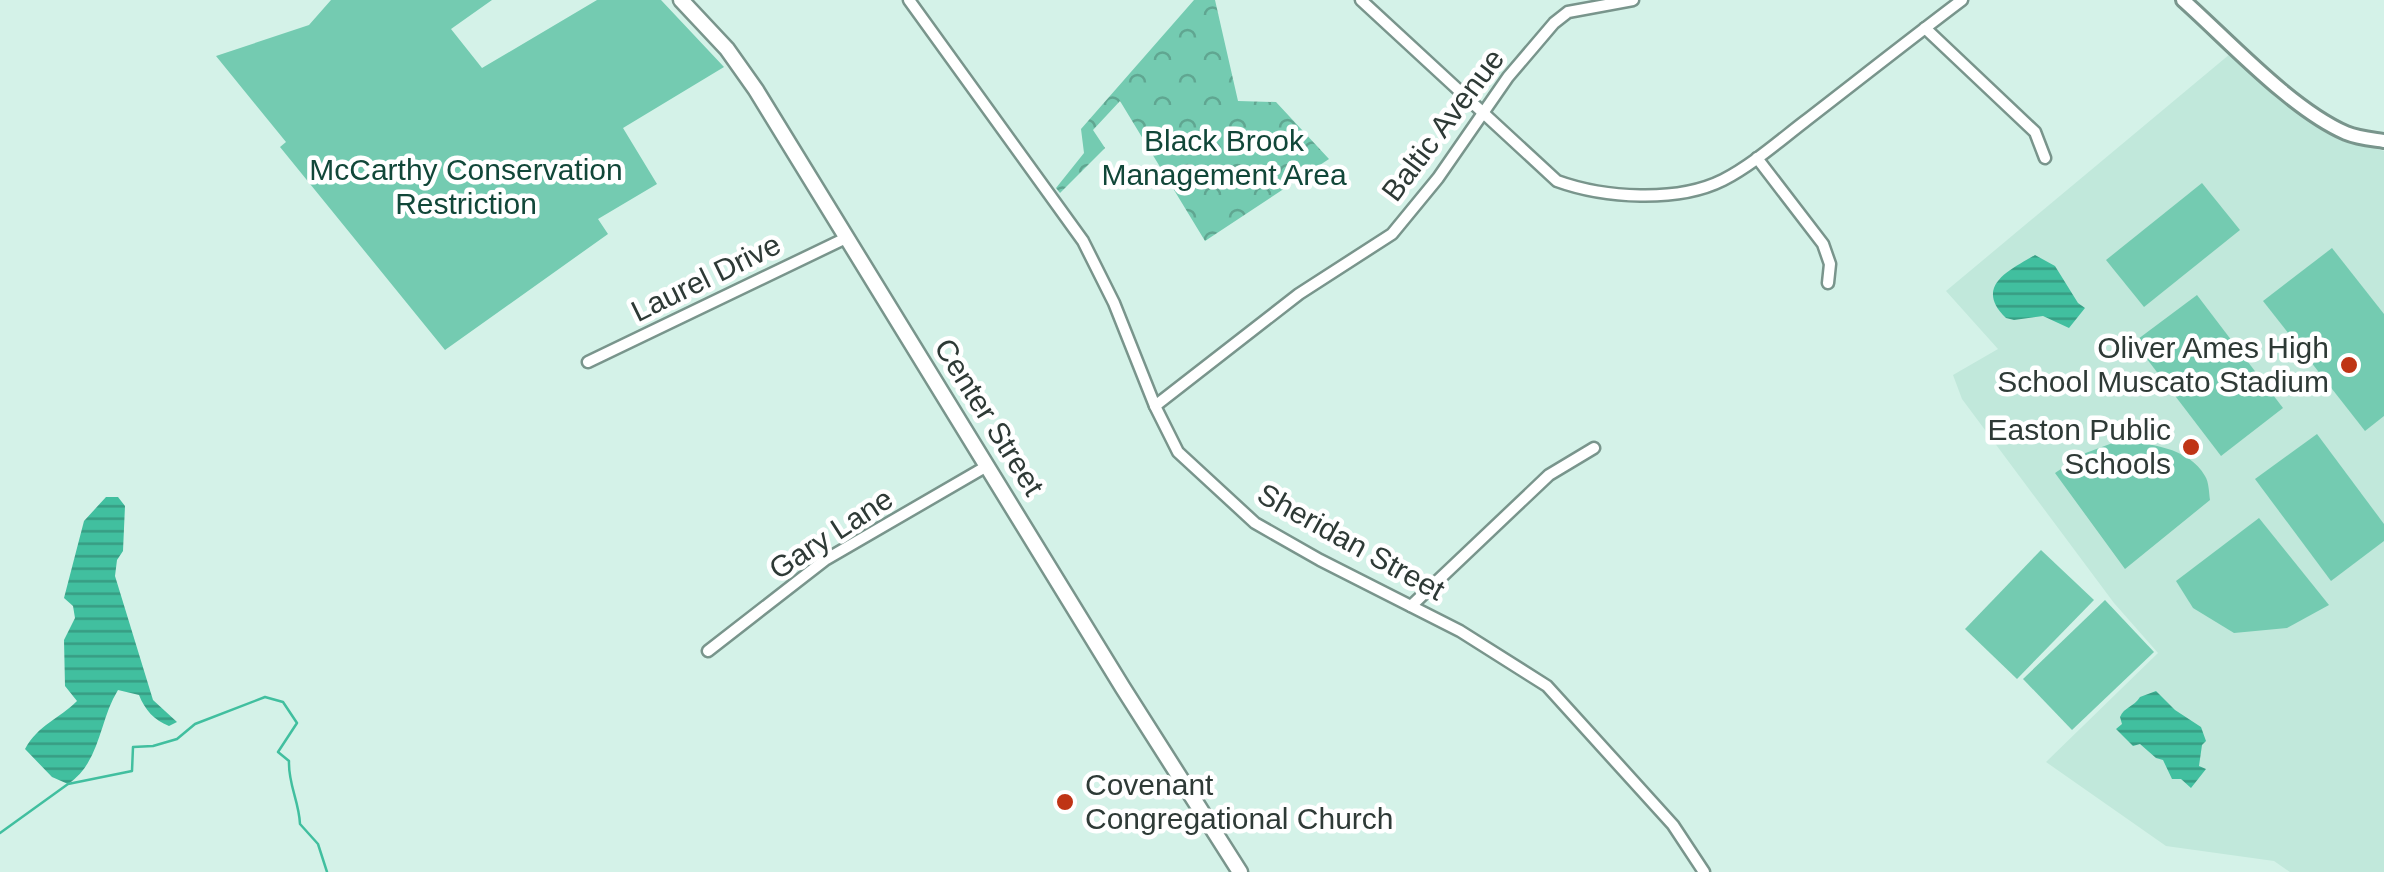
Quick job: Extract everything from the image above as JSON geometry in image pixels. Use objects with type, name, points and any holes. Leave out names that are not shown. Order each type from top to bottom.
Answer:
[{"type":"main road","name":"Center Street","points":[[681,0],[712,30],[744,71],[1240,872]]},
{"type":"street","name":"Sheridan Street","points":[[909,0],[1083,241],[1137,353],[1155,406],[1178,452],[1255,523],[1412,606],[1521,667],[1547,686],[1673,825],[1704,872]]},
{"type":"street","points":[[1361,0],[1557,181],[1590,193],[1632,196],[1720,182],[1757,158],[1962,0]]},
{"type":"street","name":"Baltic Avenue","points":[[1155,406],[1299,294],[1392,234],[1438,178],[1532,47],[1568,12],[1633,0]]},
{"type":"street","points":[[2183,0],[2282,90],[2318,116],[2346,132],[2384,141]]},
{"type":"street","points":[[1925,28],[2035,132],[2045,158]]},
{"type":"street","points":[[1757,158],[1823,244],[1830,264],[1828,283]]},
{"type":"street","name":"Laurel Drive","points":[[588,362],[846,238]]},
{"type":"street","points":[[1412,606],[1549,475],[1594,448]]},
{"type":"street","name":"Gary Lane","points":[[708,651],[825,560],[987,466]]},
{"type":"shaded area","name":"Easton Public Schools","points":[[2230,54],[2311,122],[2341,138],[2384,151],[2384,872],[2290,872],[2274,861],[2166,846],[2046,762],[2158,653],[2114,603],[1962,399],[1953,375],[1998,349],[1946,291]]},
{"type":"shaded area","points":[[2035,255],[2055,266],[2085,308],[2069,328],[2043,316],[2006,318],[1997,307],[1993,297],[1999,280]]},
{"type":"shaded area","points":[[106,497],[118,497],[125,506],[123,551],[115,576],[153,700],[177,722],[164,724],[151,714],[139,695],[118,690],[87,764],[68,784],[52,777],[25,749],[42,728],[77,701],[65,686],[64,640],[75,618],[73,606],[64,598],[84,521]]},
{"type":"shaded area","points":[[2156,691],[2201,727],[2206,741],[2199,766],[2206,769],[2191,788],[2181,779],[2172,779],[2163,760],[2140,744],[2133,746],[2116,729],[2122,724],[2120,717],[2124,711],[2140,697]]},
{"type":"green space","name":"McCarthy Conservation Restriction","points":[[331,0],[492,0],[451,29],[482,68],[597,0],[661,0],[724,67],[623,128],[657,184],[598,219],[608,234],[445,350],[280,147],[286,142],[216,56],[309,25]]},
{"type":"green space","name":"Black Brook Management Area","points":[[1194,0],[1215,0],[1238,101],[1276,102],[1329,159],[1205,241],[1120,101],[1093,130],[1105,148],[1060,193],[1056,188],[1084,153],[1081,129]]},
{"type":"green space","points":[[2202,183],[2240,230],[2144,307],[2106,260]]},
{"type":"green space","name":"Oliver Ames High School Muscato Stadium","points":[[2332,248],[2384,314],[2384,416],[2365,431],[2263,301]]},
{"type":"green space","points":[[2197,295],[2283,408],[2221,456],[2134,342]]},
{"type":"green space","points":[[2317,434],[2384,524],[2384,541],[2331,581],[2255,479]]},
{"type":"green space","points":[[2118,441],[2154,445],[2189,459],[2206,478],[2210,500],[2125,569],[2055,473],[2083,454]]},
{"type":"green space","points":[[2259,518],[2329,605],[2287,628],[2234,633],[2193,608],[2176,581]]},
{"type":"green space","points":[[2041,550],[2094,600],[2017,679],[1965,629]]},
{"type":"green space","points":[[2105,600],[2154,652],[2072,730],[2023,679]]},
{"type":"waterway","points":[[0,833],[68,784],[132,771],[133,747],[177,739],[195,724],[265,697],[283,702],[297,723],[278,752],[289,761],[300,824],[318,844],[327,872]]},
{"type":"place","name":"Oliver Ames High School Muscato Stadium","points":[[2349,365]]},
{"type":"place","name":"Easton Public Schools","points":[[2191,447]]},
{"type":"place","name":"Covenant Congregational Church","points":[[1065,802]]}]
